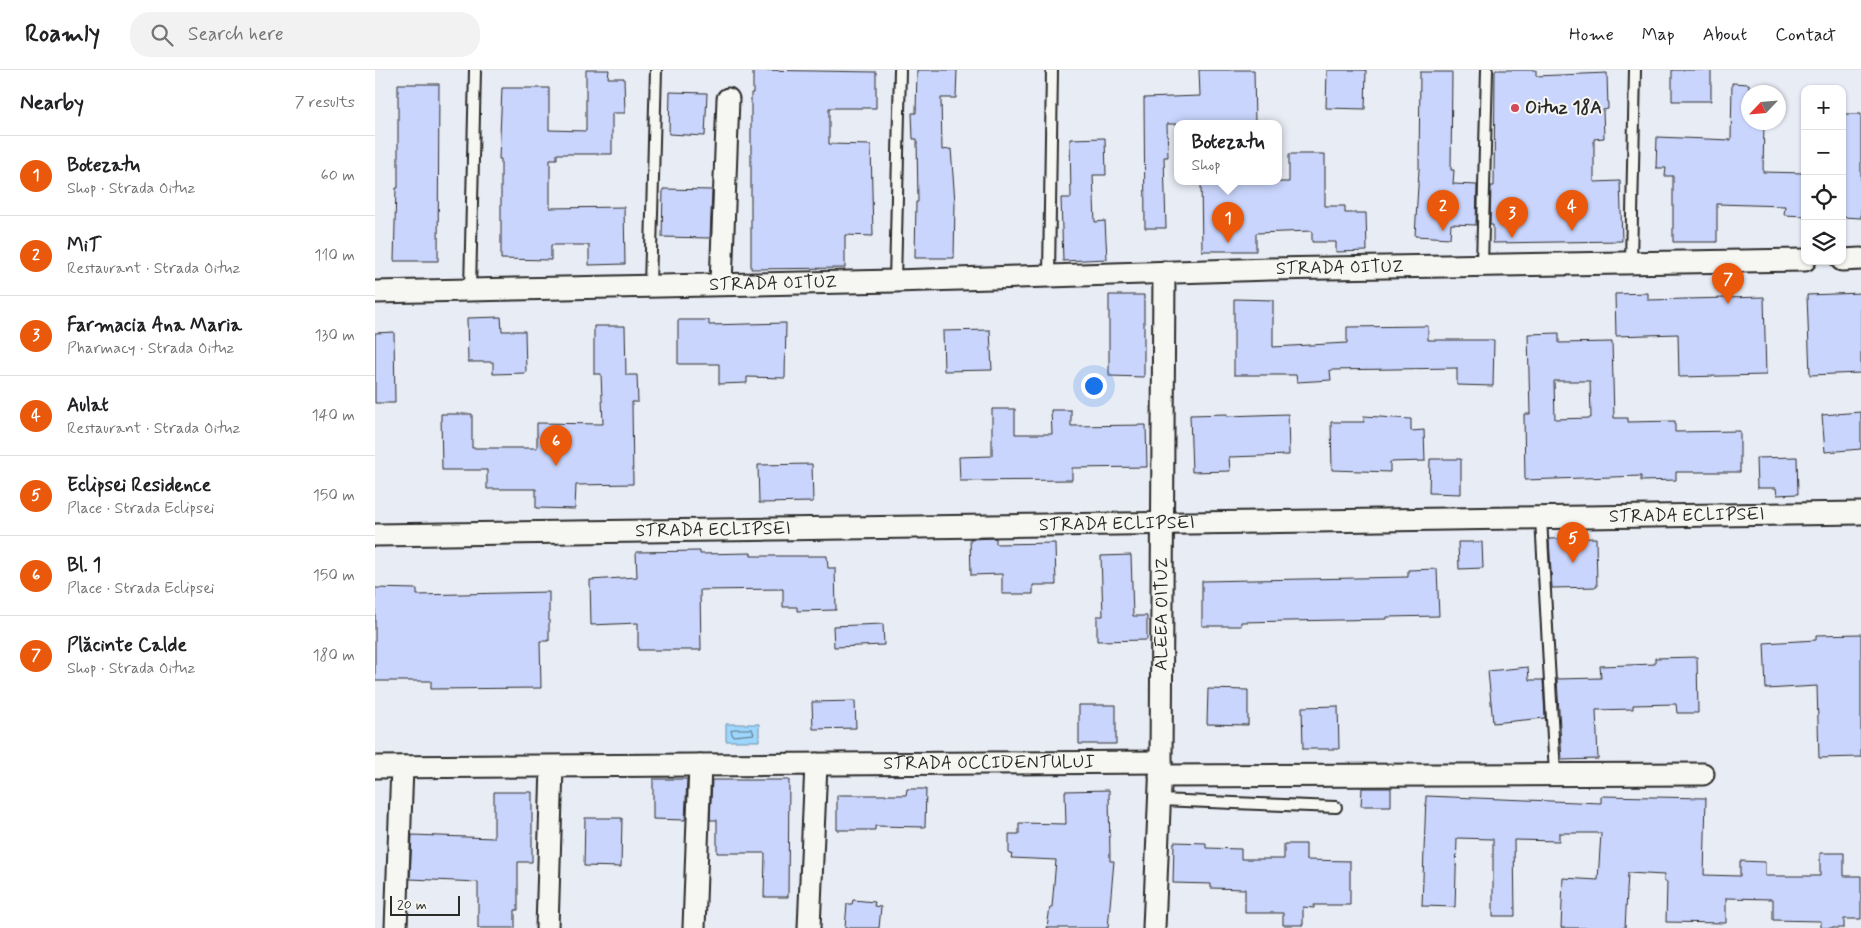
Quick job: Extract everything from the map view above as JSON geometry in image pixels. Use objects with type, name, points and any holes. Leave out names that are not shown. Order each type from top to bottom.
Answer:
[{"type":"street","points":[[721,284],[728,99]]},
{"type":"street","name":"STRADA OITUZ","points":[[375,292],[1164,272],[1801,260]]},
{"type":"street","points":[[1846,260],[1861,260]]},
{"type":"street","name":"ALEEA OITUZ","points":[[1154,928],[1161,769],[1164,272]]},
{"type":"street","name":"STRADA ECLIPSEI","points":[[375,535],[1861,514]]},
{"type":"street","points":[[809,928],[816,764]]},
{"type":"street","name":"STRADA OCCIDENTULUI","points":[[375,767],[816,764],[1555,774],[1703,774]]},
{"type":"street","points":[[694,928],[700,765]]},
{"type":"street","points":[[396,928],[402,767]]},
{"type":"street","points":[[547,928],[553,767]]},
{"type":"lane","points":[[470,290],[475,70]]},
{"type":"lane","points":[[650,286],[656,70]]},
{"type":"lane","points":[[895,280],[900,70]]},
{"type":"lane","points":[[1049,275],[1052,70]]},
{"type":"lane","points":[[1482,265],[1487,70]]},
{"type":"lane","points":[[1631,263],[1635,70]]},
{"type":"lane","points":[[1541,518],[1555,774]]},
{"type":"lane","points":[[1159,800],[1336,807]]},
{"type":"water","points":[[726,724],[759,724],[759,741],[726,741]]},
{"type":"building","points":[[586,70],[609,70],[608,78],[624,78],[625,113],[612,113],[612,154],[557,154],[557,159],[550,159],[550,208],[624,207],[625,264],[589,265],[589,245],[551,245],[551,260],[501,259],[501,159],[499,159],[502,88],[549,88],[549,130],[586,131]]},
{"type":"building","points":[[753,70],[876,72],[876,108],[829,108],[829,144],[871,145],[873,236],[845,235],[845,268],[751,269],[751,93],[753,93]]},
{"type":"building","points":[[917,70],[957,70],[956,98],[941,98],[942,150],[951,149],[955,202],[954,258],[915,258],[916,202],[918,202],[917,139],[913,139],[912,113],[916,113]]},
{"type":"building","points":[[1199,70],[1254,70],[1255,120],[1174,120],[1174,124],[1167,124],[1168,157],[1164,157],[1166,228],[1145,228],[1144,98],[1200,96]]},
{"type":"building","points":[[1327,70],[1366,70],[1365,109],[1326,108]]},
{"type":"building","points":[[1495,70],[1536,70],[1536,76],[1607,73],[1608,109],[1603,110],[1604,138],[1594,139],[1594,182],[1620,181],[1622,241],[1493,243],[1493,225],[1490,225],[1491,186],[1494,186]]},
{"type":"building","points":[[1672,70],[1711,70],[1711,101],[1672,101]]},
{"type":"building","points":[[1420,72],[1452,72],[1451,170],[1454,170],[1453,184],[1477,185],[1476,225],[1451,224],[1450,238],[1415,236],[1419,169]]},
{"type":"building","points":[[1732,83],[1749,84],[1741,85],[1741,130],[1764,130],[1763,172],[1801,173],[1801,216],[1784,215],[1785,206],[1717,204],[1717,242],[1673,242],[1673,176],[1665,176],[1666,168],[1656,168],[1657,137],[1731,140]]},
{"type":"building","points":[[398,84],[439,84],[438,261],[394,261],[396,188],[398,188]]},
{"type":"building","points":[[670,92],[707,93],[705,136],[669,134]]},
{"type":"building","points":[[1846,114],[1861,114],[1861,218],[1846,217]]},
{"type":"building","points":[[1105,138],[1106,175],[1093,175],[1095,222],[1105,221],[1107,259],[1063,261],[1061,198],[1071,198],[1070,139]]},
{"type":"building","points":[[1289,154],[1325,154],[1325,206],[1345,206],[1345,213],[1366,213],[1367,251],[1336,252],[1336,242],[1312,242],[1312,231],[1256,233],[1256,251],[1202,251],[1201,185],[1282,185],[1282,182],[1289,182]]},
{"type":"building","points":[[663,189],[712,190],[710,238],[662,237]]},
{"type":"building","points":[[1648,293],[1648,300],[1764,297],[1766,375],[1679,377],[1678,334],[1616,336],[1615,294]]},
{"type":"building","points":[[1861,293],[1861,373],[1810,375],[1807,295]]},
{"type":"building","points":[[1109,295],[1144,295],[1144,377],[1109,376]]},
{"type":"building","points":[[1234,299],[1273,300],[1273,347],[1347,343],[1347,327],[1428,326],[1428,340],[1494,340],[1493,386],[1457,385],[1457,368],[1330,370],[1331,380],[1297,382],[1296,375],[1234,375]]},
{"type":"building","points":[[501,317],[502,331],[525,331],[526,373],[493,374],[493,362],[468,362],[467,318]]},
{"type":"building","points":[[678,320],[709,320],[709,325],[786,323],[785,378],[747,377],[747,383],[719,384],[719,364],[678,364]]},
{"type":"building","points":[[594,326],[625,326],[626,375],[637,375],[638,402],[632,402],[633,484],[576,485],[575,509],[536,508],[536,489],[487,489],[487,470],[442,470],[441,414],[472,414],[472,448],[537,448],[537,423],[603,424],[601,374],[594,374]]},
{"type":"building","points":[[990,330],[992,370],[944,371],[943,331]]},
{"type":"building","points":[[394,332],[395,403],[375,403],[375,333]]},
{"type":"building","points":[[1559,333],[1559,343],[1612,342],[1614,418],[1628,418],[1628,422],[1675,421],[1675,432],[1740,431],[1740,472],[1676,472],[1676,480],[1641,481],[1641,476],[1525,480],[1524,414],[1530,414],[1528,334]],"holes":[[[1554,381],[1590,381],[1591,418],[1555,419]]]},
{"type":"building","points":[[992,409],[1015,409],[1015,434],[1052,434],[1051,410],[1071,410],[1071,426],[1146,425],[1147,467],[1072,468],[1072,480],[960,481],[959,457],[992,456]]},
{"type":"building","points":[[1861,412],[1861,449],[1825,452],[1822,415]]},
{"type":"building","points":[[1227,414],[1227,416],[1288,414],[1289,455],[1229,457],[1230,471],[1192,472],[1190,415]]},
{"type":"building","points":[[1364,416],[1411,419],[1411,431],[1424,430],[1425,461],[1390,462],[1390,472],[1332,470],[1331,422],[1364,422]]},
{"type":"building","points":[[1797,457],[1798,494],[1777,495],[1776,488],[1757,488],[1756,458]]},
{"type":"building","points":[[1430,459],[1461,459],[1461,494],[1429,493]]},
{"type":"building","points":[[812,464],[813,502],[759,503],[758,465]]},
{"type":"building","points":[[996,538],[996,544],[1055,543],[1056,585],[1033,585],[1033,594],[1002,594],[1002,574],[971,575],[970,539]]},
{"type":"building","points":[[1596,538],[1597,587],[1552,588],[1549,539]]},
{"type":"building","points":[[1458,542],[1482,542],[1483,568],[1459,569]]},
{"type":"building","points":[[700,551],[700,554],[751,553],[751,556],[827,556],[828,568],[835,568],[836,610],[797,611],[797,607],[783,607],[783,589],[700,590],[701,650],[638,650],[638,623],[591,625],[590,580],[637,577],[636,552]]},
{"type":"building","points":[[1131,555],[1133,616],[1147,616],[1147,640],[1097,641],[1097,616],[1103,616],[1101,556]]},
{"type":"building","points":[[1437,569],[1439,616],[1241,622],[1241,626],[1202,626],[1202,581],[1408,577],[1408,570]]},
{"type":"building","points":[[375,588],[417,589],[417,595],[549,592],[549,641],[540,641],[541,688],[431,689],[431,681],[375,681]]},
{"type":"building","points":[[883,624],[884,645],[834,647],[833,626]]},
{"type":"building","points":[[1861,634],[1861,757],[1819,758],[1817,686],[1766,689],[1764,643],[1816,640],[1816,635]]},
{"type":"building","points":[[1697,657],[1698,713],[1677,713],[1676,704],[1633,705],[1633,709],[1596,710],[1598,759],[1562,760],[1557,679],[1601,678],[1600,666],[1655,664],[1655,658]]},
{"type":"building","points":[[1528,667],[1529,680],[1543,680],[1545,718],[1493,723],[1488,671]]},
{"type":"building","points":[[1208,689],[1248,690],[1248,725],[1207,724]]},
{"type":"building","points":[[855,701],[856,728],[813,729],[812,702]]},
{"type":"building","points":[[1079,705],[1116,705],[1116,744],[1079,744]]},
{"type":"building","points":[[1338,706],[1339,749],[1303,749],[1302,707]]},
{"type":"building","points":[[653,779],[687,779],[685,820],[653,819]]},
{"type":"building","points":[[712,780],[789,780],[788,897],[764,897],[765,853],[717,853],[717,820],[710,820]]},
{"type":"building","points":[[1362,788],[1391,788],[1391,806],[1361,806]]},
{"type":"building","points":[[907,789],[926,789],[925,827],[875,826],[875,830],[837,830],[837,795],[906,795]]},
{"type":"building","points":[[1109,790],[1110,861],[1114,861],[1108,928],[1047,928],[1050,907],[1052,907],[1056,860],[1011,858],[1012,854],[1009,854],[1009,834],[1019,834],[1019,823],[1066,824],[1065,791]]},
{"type":"building","points":[[494,792],[532,792],[532,862],[518,862],[518,910],[515,910],[515,928],[478,928],[478,882],[410,879],[412,835],[494,838]]},
{"type":"building","points":[[1426,796],[1601,803],[1601,796],[1706,798],[1704,875],[1740,876],[1740,861],[1765,862],[1765,876],[1820,876],[1820,853],[1844,853],[1844,876],[1861,876],[1861,919],[1844,919],[1844,928],[1821,928],[1821,921],[1773,920],[1773,899],[1726,898],[1726,923],[1666,922],[1667,882],[1664,882],[1664,875],[1628,873],[1625,928],[1561,928],[1563,878],[1598,880],[1601,833],[1559,833],[1559,841],[1514,840],[1515,916],[1493,916],[1493,839],[1457,838],[1455,907],[1422,906]]},
{"type":"building","points":[[585,818],[622,818],[621,867],[584,866]]},
{"type":"building","points":[[1174,842],[1206,843],[1206,848],[1241,849],[1241,859],[1284,859],[1284,844],[1306,844],[1306,860],[1350,861],[1350,905],[1314,905],[1314,908],[1303,907],[1303,925],[1283,925],[1283,913],[1245,913],[1245,889],[1211,888],[1211,884],[1173,883]]},
{"type":"building","points":[[853,900],[875,902],[874,906],[881,907],[879,928],[845,928],[847,904],[852,904]]},
{"type":"place","name":"Oituz 18A","points":[[1515,108]]},
{"type":"place","name":"MiT","points":[[1443,231]]},
{"type":"place","name":"Aulat","points":[[1572,231]]},
{"type":"place","name":"Farmacia Ana Maria","points":[[1512,238]]},
{"type":"place","name":"Botezatu","points":[[1228,243]]},
{"type":"place","name":"Plăcinte Calde","points":[[1728,304]]},
{"type":"place","name":"Bl. 1","points":[[556,466]]},
{"type":"place","name":"Eclipsei Residence","points":[[1573,563]]}]
